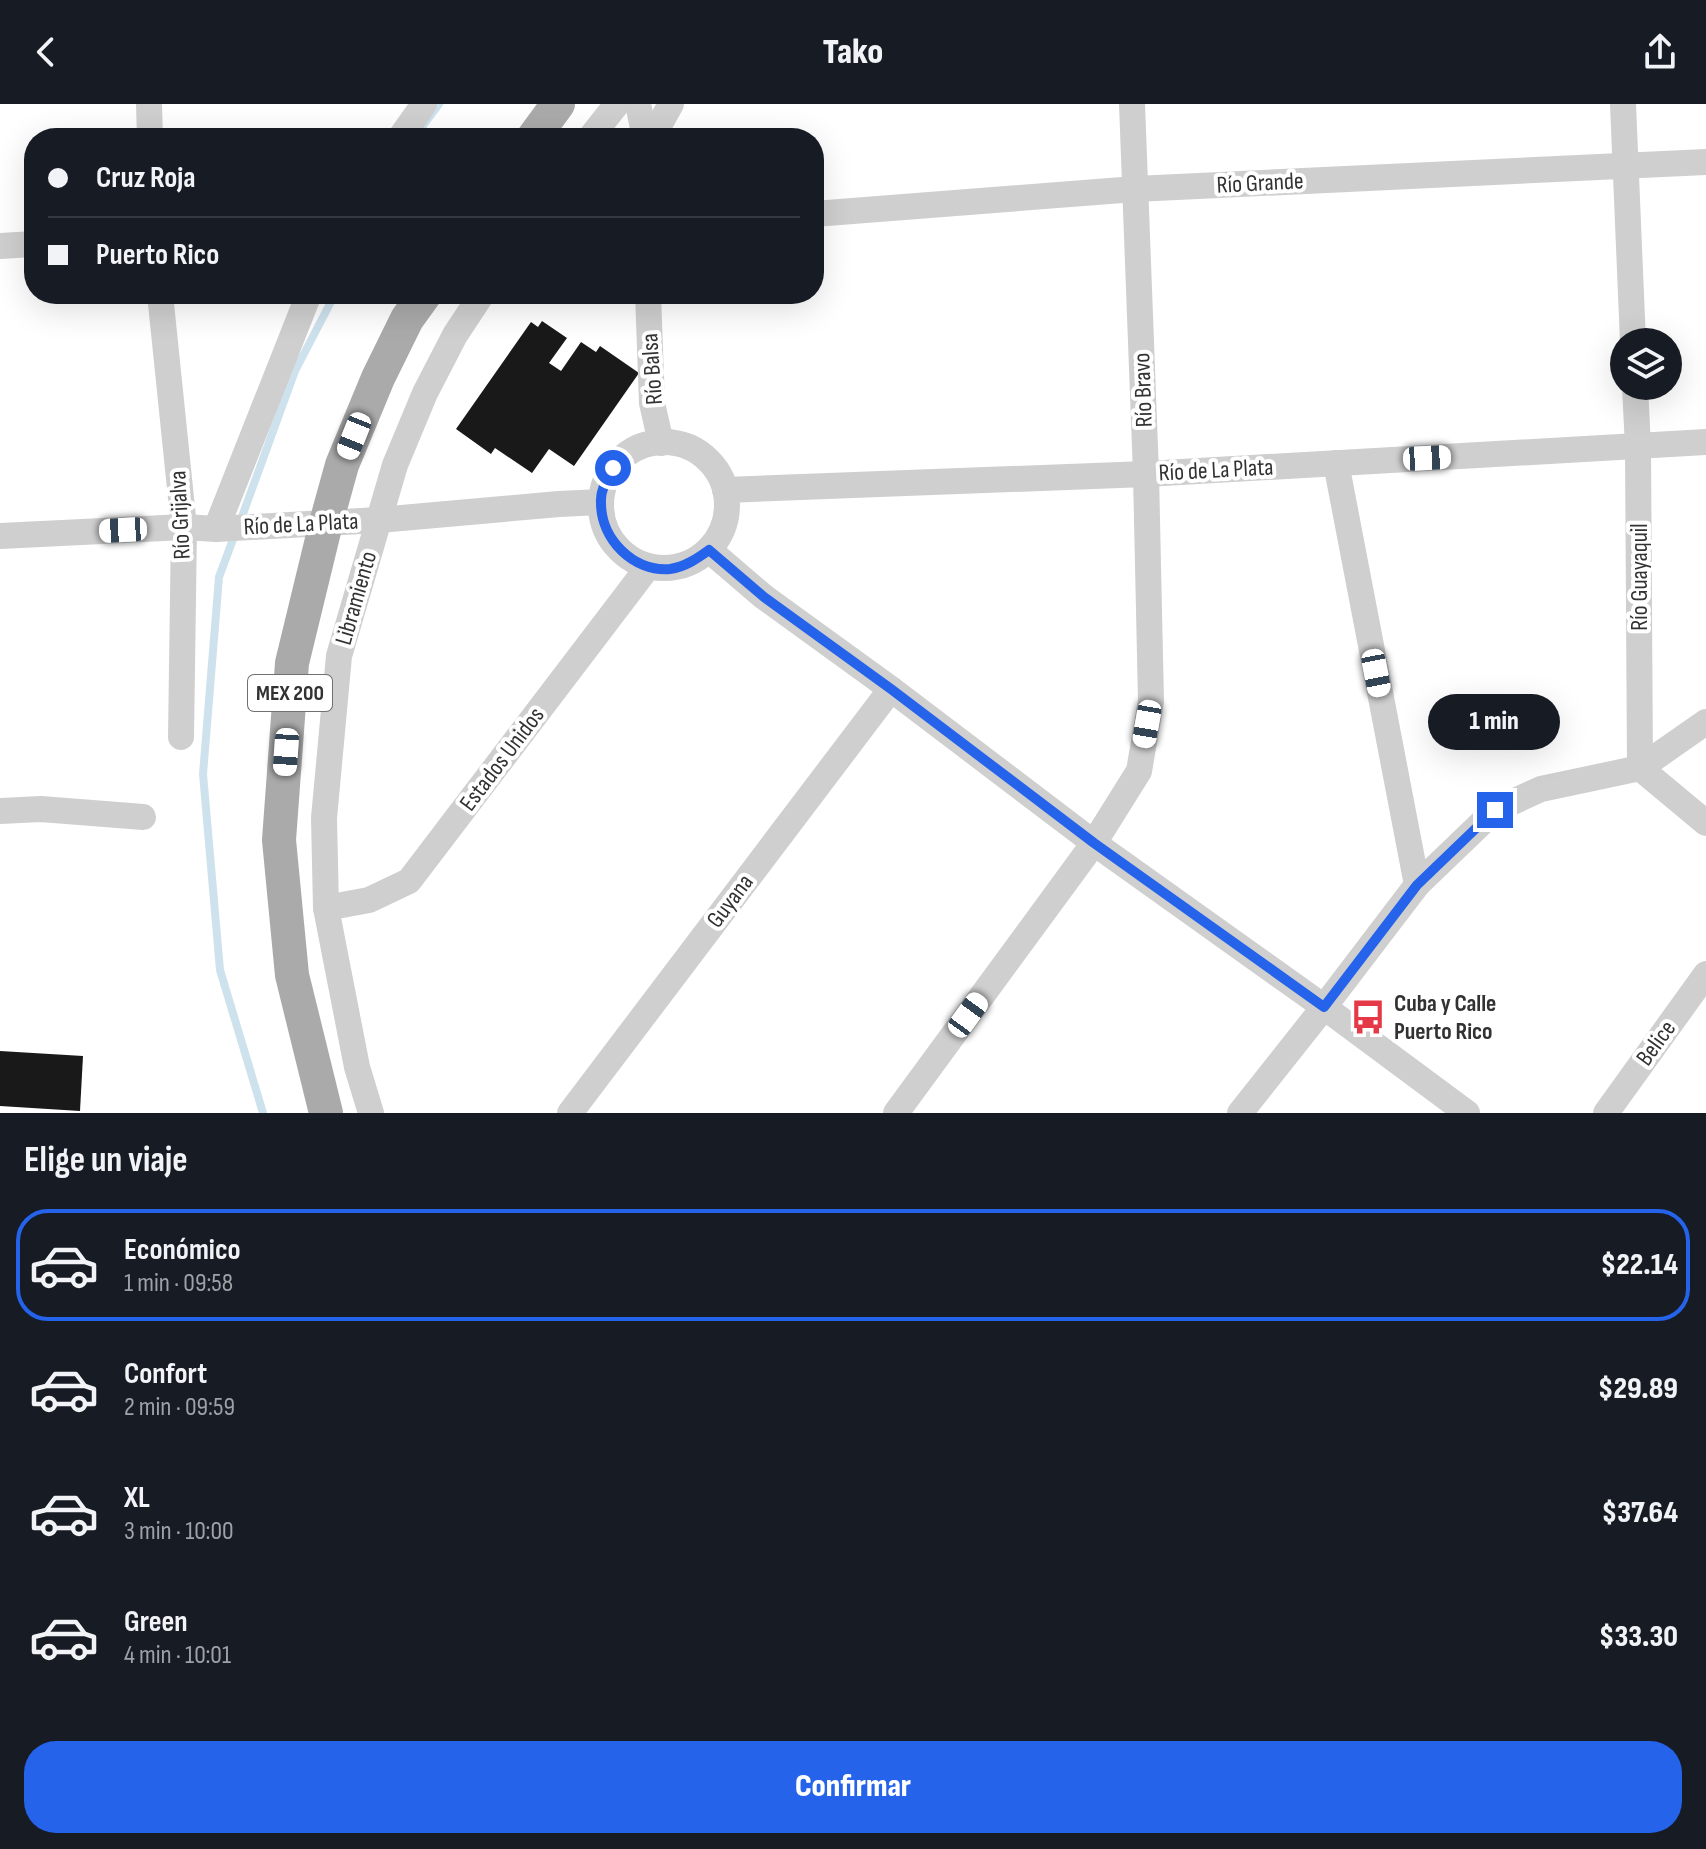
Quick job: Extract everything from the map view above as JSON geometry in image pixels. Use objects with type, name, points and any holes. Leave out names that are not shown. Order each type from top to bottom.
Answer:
[{"type":"main road","points":[[540,128],[558,104]]},
{"type":"main road","name":"MEX 200","points":[[326,1113],[292,975],[279,840],[292,663],[342,465],[378,378],[407,319],[418,304]]},
{"type":"street","points":[[149,104],[150,128]]},
{"type":"street","points":[[407,128],[424,104]]},
{"type":"street","points":[[598,128],[617,104]]},
{"type":"street","points":[[638,104],[643,128]]},
{"type":"street","points":[[658,128],[671,104]]},
{"type":"street","name":"Río Bravo","points":[[1094,843],[1139,771],[1151,701],[1132,104]]},
{"type":"street","points":[[1623,104],[1632,328]]},
{"type":"street","name":"Río Grande","points":[[824,213],[1135,189],[1706,162]]},
{"type":"street","points":[[0,246],[24,245]]},
{"type":"street","name":"Río Grijalva","points":[[161,304],[184,527],[181,737]]},
{"type":"street","points":[[221,528],[305,304]]},
{"type":"street","name":"Libramiento","points":[[371,1113],[357,1067],[326,908],[324,818],[339,656],[395,465],[425,393],[455,335],[475,304]]},
{"type":"street","name":"Río Balsa","points":[[648,304],[652,403],[661,443]]},
{"type":"street","name":"Río Guayaquil","points":[[1636,400],[1640,768]]},
{"type":"street","name":"Río de La Plata","points":[[725,490],[1146,474],[1706,442]]},
{"type":"street","points":[[661,443],[682,445],[701,455],[716,470],[725,490],[727,511],[721,532],[709,550],[692,563],[670,569],[648,567],[623,553],[606,530],[601,502],[604,484],[613,468],[626,455],[643,446],[661,443]]},
{"type":"street","points":[[1336,463],[1417,885]]},
{"type":"street","name":"Río de La Plata","points":[[0,536],[326,523],[601,502]]},
{"type":"street","points":[[709,550],[764,597],[1094,843],[1467,1113]]},
{"type":"street","name":"Estados Unidos","points":[[326,908],[369,900],[409,881],[648,567]]},
{"type":"street","name":"Guyana","points":[[570,1113],[891,689]]},
{"type":"street","points":[[1240,1113],[1417,885],[1495,810],[1541,789],[1640,768],[1706,722]]},
{"type":"street","points":[[1640,768],[1706,823]]},
{"type":"street","points":[[0,811],[41,809],[143,817]]},
{"type":"street","points":[[896,1113],[1094,843]]},
{"type":"street","name":"Belice","points":[[1606,1113],[1706,974]]},
{"type":"building","points":[[542,321],[567,338],[549,363],[561,371],[581,342],[596,352],[600,346],[639,373],[574,466],[549,449],[532,473],[495,448],[491,454],[456,429],[531,322],[538,327]]},
{"type":"building","points":[[0,1051],[83,1056],[80,1111],[0,1106]]},
{"type":"waterway","points":[[422,128],[439,104]]},
{"type":"waterway","points":[[240,522],[295,371],[330,304]]},
{"type":"waterway","points":[[235,534],[219,577],[203,774],[220,970],[263,1113]]},
{"type":"place","name":"Cuba y Calle Puerto Rico","points":[[1368,1017]]},
{"type":"route","points":[[613,468],[604,484],[601,502],[606,530],[623,553],[648,567],[670,569],[692,563],[709,550],[764,597],[1094,843],[1324,1007],[1417,885],[1495,810]]}]
